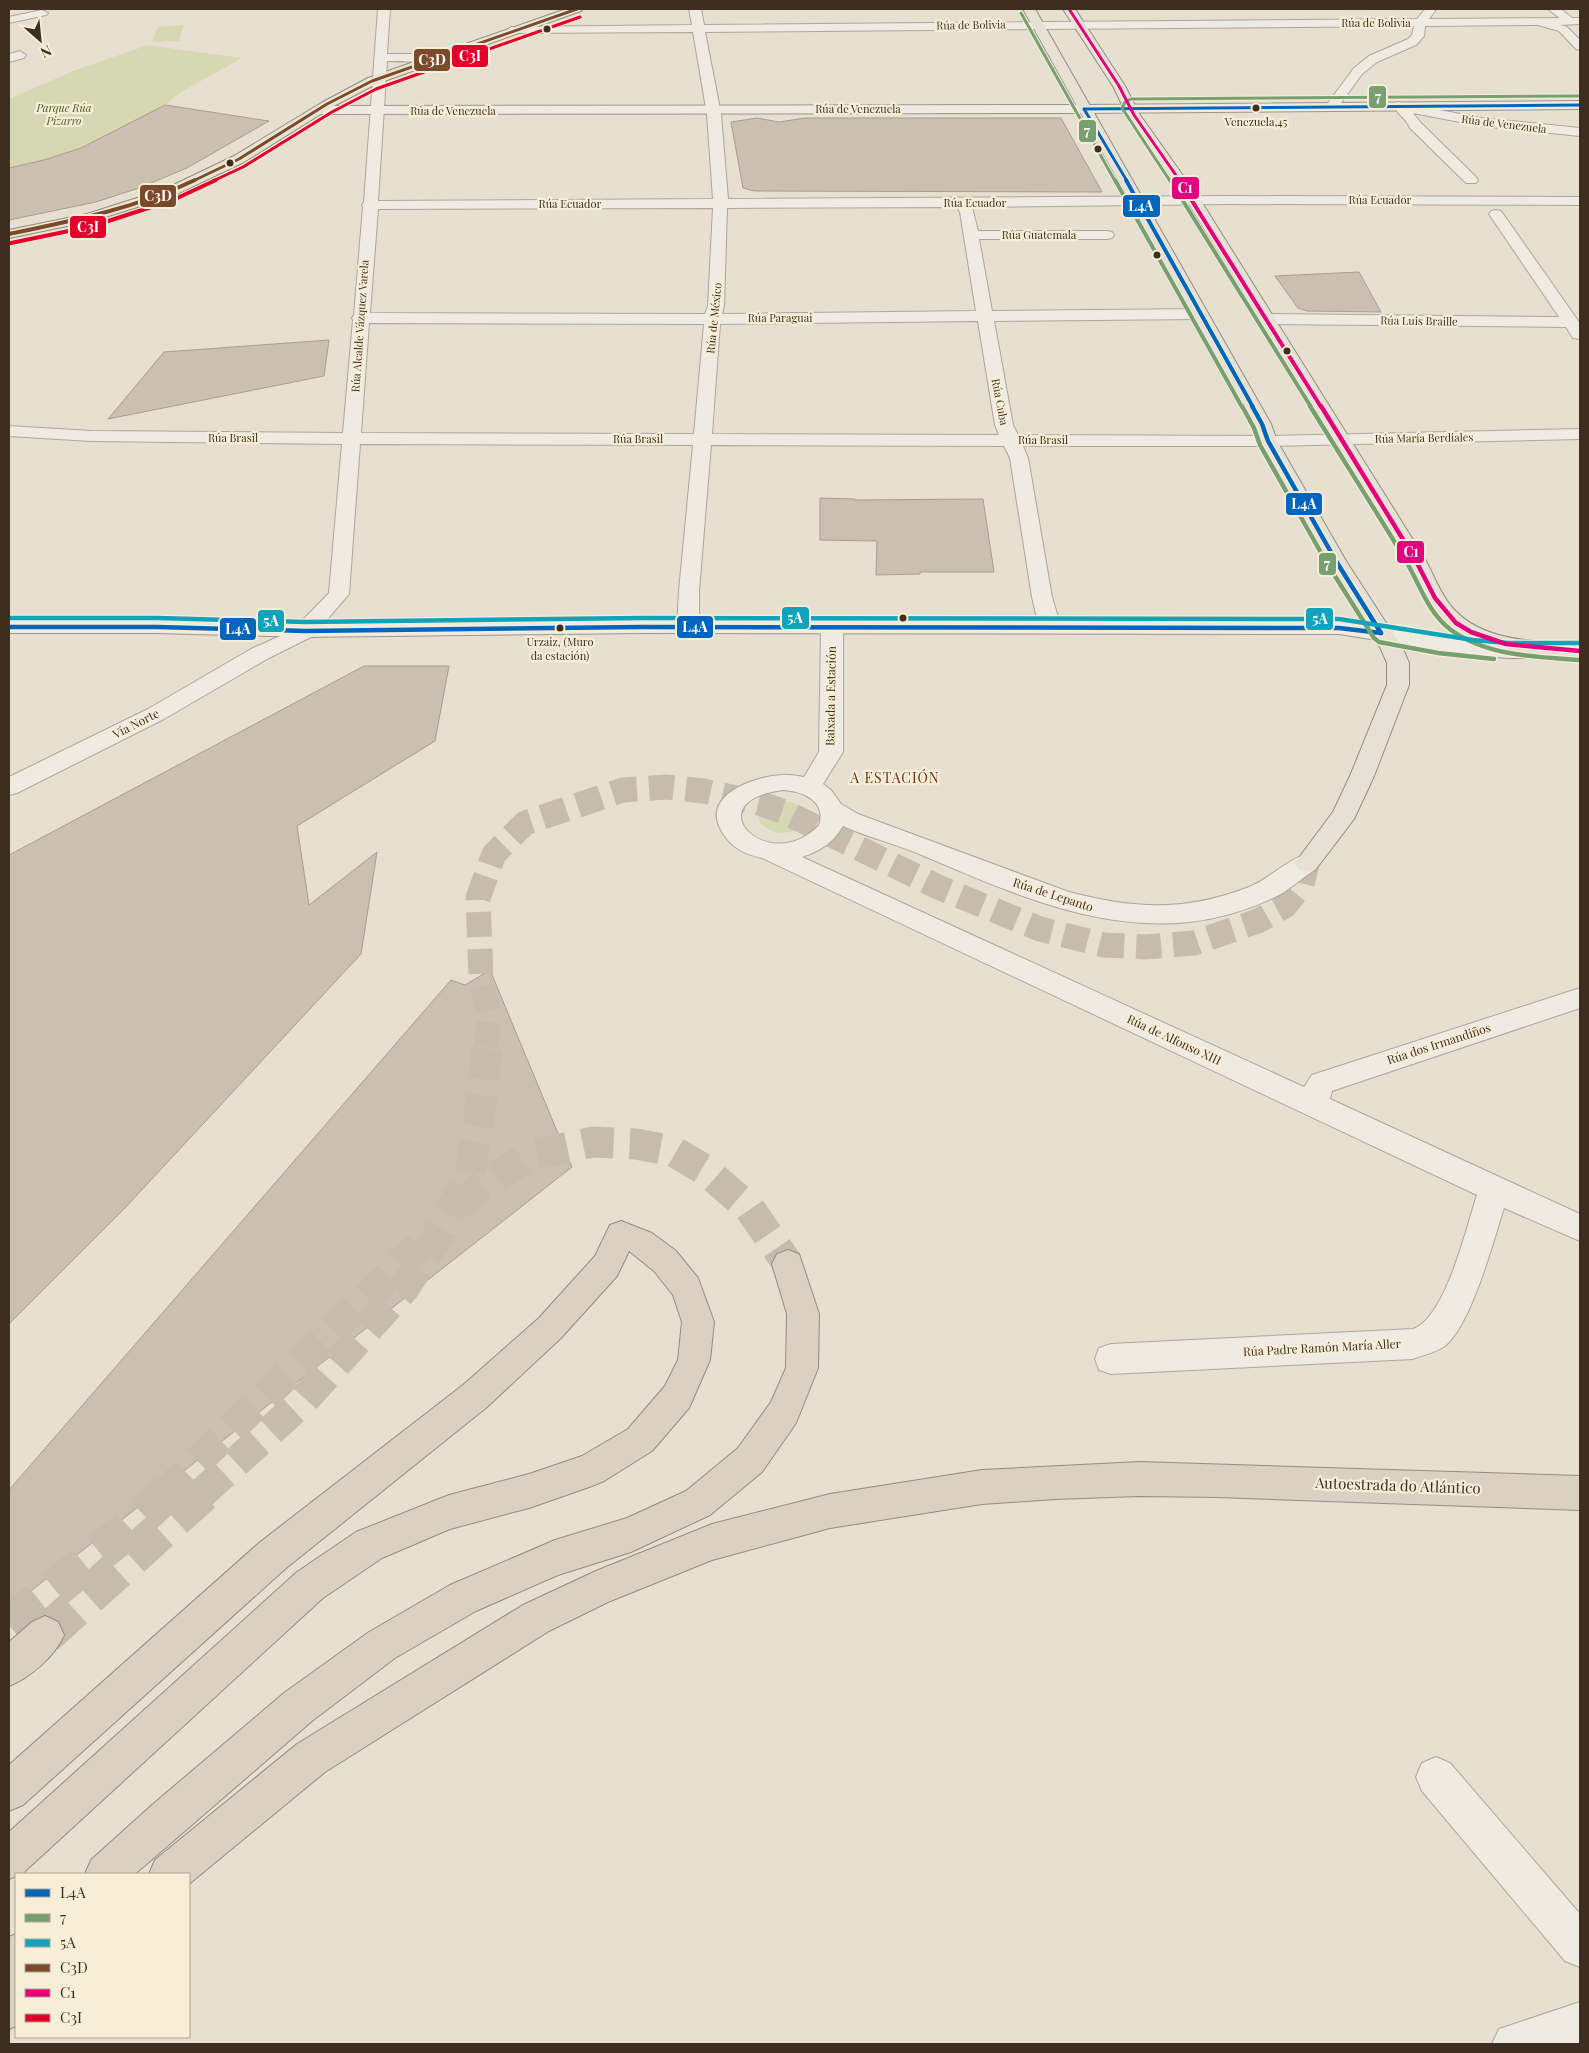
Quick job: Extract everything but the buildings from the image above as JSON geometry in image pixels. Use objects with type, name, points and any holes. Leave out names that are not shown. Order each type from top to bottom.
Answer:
[{"type":"highway","points":[[9,1791],[272,1556],[475,1396],[550,1328],[606,1266],[621,1234],[641,1242],[653,1251],[665,1261],[687,1288],[698,1322],[694,1360],[676,1397],[640,1440],[592,1469],[529,1491],[449,1512],[362,1550],[310,1585],[9,1859]]},
{"type":"highway","points":[[106,1873],[166,1819],[298,1707],[382,1645],[463,1598],[555,1558],[630,1534],[698,1503],[750,1460],[784,1412],[802,1368],[803,1314],[788,1264]]},
{"type":"highway","name":"Autoestrada do Atlántico","points":[[170,1873],[311,1758],[536,1618],[596,1589],[712,1542],[830,1511],[982,1487],[1131,1479],[1217,1480],[1580,1493]]},
{"type":"highway","points":[[9,1666],[45,1635]]},
{"type":"main road","points":[[9,234],[89,218],[135,205],[186,186],[222,168],[317,110],[379,78],[577,9]]},
{"type":"main road","points":[[1029,9],[1262,424],[1268,441],[1336,561],[1392,649],[1398,663],[1397,687],[1345,813],[1325,842],[1306,863]]},
{"type":"main road","points":[[1069,9],[1119,86],[1131,108],[1194,201],[1414,559],[1443,610],[1464,627],[1502,642],[1580,651]]},
{"type":"street","name":"Rúa Alcalde Vázquez Varela","points":[[305,631],[339,594],[378,111],[384,9]]},
{"type":"street","name":"Rúa de México","points":[[688,628],[689,591],[712,319],[716,306],[722,204],[713,110],[696,9]]},
{"type":"street","points":[[1231,9],[1244,24]]},
{"type":"street","points":[[1331,107],[1358,71],[1373,60],[1412,42],[1418,36],[1420,23],[1431,9]]},
{"type":"street","points":[[1554,9],[1575,21]]},
{"type":"street","points":[[9,20],[42,13]]},
{"type":"street","points":[[1522,21],[1555,26],[1567,32],[1580,46]]},
{"type":"street","name":"Rúa de Bolivia","points":[[511,31],[1037,24],[1575,21]]},
{"type":"street","points":[[381,57],[419,58],[444,54]]},
{"type":"street","name":"Rúa de Venezuela","points":[[317,110],[713,110],[1580,105]]},
{"type":"street","points":[[1398,106],[1412,119],[1415,126],[1471,180]]},
{"type":"street","name":"Rúa de Venezuela","points":[[1398,106],[1473,121],[1580,132]]},
{"type":"street","name":"Rúa Ecuador","points":[[369,204],[1580,201]]},
{"type":"street","name":"Rúa Cuba","points":[[962,203],[967,212],[1004,425],[1019,458],[1042,597],[1050,628]]},
{"type":"street","points":[[1496,214],[1576,329]]},
{"type":"street","name":"Rúa Guatemala","points":[[971,235],[1107,235]]},
{"type":"street","name":"Rúa Paraguai","points":[[360,318],[712,319],[1200,314]]},
{"type":"street","name":"Rúa Luis Braille","points":[[1266,319],[1576,329]]},
{"type":"street","name":"Rúa Brasil","points":[[9,431],[91,436],[352,439],[1268,441]]},
{"type":"street","name":"Rúa María Berdiales","points":[[1268,441],[1580,434]]},
{"type":"street","points":[[9,627],[157,627],[305,631],[688,628],[1339,628],[1508,652],[1580,651]]},
{"type":"street","name":"Baixada a Estación","points":[[809,787],[831,752],[832,628]]},
{"type":"street","name":"Vía Norte","points":[[9,788],[156,714],[259,654],[305,631]]},
{"type":"street","points":[[769,783],[796,783],[809,787],[820,793],[832,809],[833,820],[828,832],[817,842],[785,852],[768,851],[751,846],[738,837],[731,826],[728,815],[733,803],[742,793],[756,786],[769,783]]},
{"type":"street","name":"Rúa de Lepanto","points":[[832,809],[845,818],[871,829],[910,840],[1029,889],[1068,903],[1119,914],[1166,917],[1223,907],[1270,888],[1306,863]]},
{"type":"street","name":"Rúa de Alfonso XIII","points":[[768,851],[986,954],[1316,1105],[1494,1191],[1580,1228]]},
{"type":"street","name":"Rúa dos Irmandiños","points":[[1316,1105],[1316,1091],[1322,1083],[1580,998]]},
{"type":"street","name":"Rúa Padre Ramón María Aller","points":[[1111,1359],[1413,1344],[1433,1336],[1446,1322],[1457,1301],[1494,1191]]},
{"type":"street","points":[[1436,1777],[1580,1946]]},
{"type":"street","points":[[1514,2044],[1580,2024]]},
{"type":"green space","points":[[184,25],[179,41],[152,42],[158,27]]},
{"type":"green space","name":"Parque Rúa Pizarro","points":[[148,45],[241,58],[181,92],[166,104],[127,127],[50,159],[9,168],[9,99],[73,71]]},
{"type":"green space","points":[[774,802],[792,802],[805,810],[807,817],[805,823],[800,827],[783,833],[765,827],[760,823],[759,817],[760,810]]},
{"type":"tunnel","points":[[486,1047],[489,1020],[481,976],[478,898],[494,854],[525,823],[623,790],[666,787],[704,791],[759,803],[785,812],[938,887],[1040,929],[1104,945],[1145,947],[1194,943],[1258,921],[1285,906],[1302,885],[1307,863]]},
{"type":"tunnel","points":[[201,1494],[303,1401],[404,1288],[436,1239],[470,1174],[482,1096],[487,1046]]},
{"type":"tunnel","points":[[460,1206],[480,1187],[530,1155],[593,1142],[636,1144],[673,1151],[705,1170],[750,1209],[788,1264]]},
{"type":"tunnel","points":[[164,1494],[419,1246]]},
{"type":"tunnel","points":[[9,1625],[126,1531],[166,1493]]},
{"type":"tunnel","points":[[45,1635],[202,1493]]},
{"type":"transit line","name":"C3D","points":[[9,234],[90,217],[170,192],[239,159],[327,104],[372,81],[577,9]]},
{"type":"transit line","name":"C1","points":[[1069,9],[1119,86],[1134,115],[1194,201],[1415,559],[1431,592],[1443,610],[1456,623],[1488,639],[1525,647],[1580,651]]},
{"type":"transit line","name":"7","points":[[1021,13],[1254,428],[1260,445],[1328,565],[1374,638],[1379,642],[1438,653],[1494,659]]},
{"type":"transit line","name":"C3I","points":[[11,243],[93,226],[173,200],[243,167],[332,112],[376,89],[580,17]]},
{"type":"transit line","name":"7","points":[[1579,660],[1522,655],[1484,647],[1467,640],[1451,630],[1432,611],[1407,563],[1187,206],[1122,108],[1125,102],[1131,99],[1580,96]]},
{"type":"transit line","name":"L4A","points":[[1084,109],[1580,105]]},
{"type":"transit line","name":"L4A","points":[[1084,109],[1139,202],[1262,424],[1268,441],[1336,561],[1381,633]]},
{"type":"transit line","name":"5A","points":[[9,618],[157,618],[305,622],[643,618],[1339,619],[1473,640],[1508,643],[1580,643]]},
{"type":"transit line","name":"L4A","points":[[9,627],[157,627],[305,631],[643,627],[1339,628],[1381,633]]},
{"type":"place","name":"Venezuela,45","points":[[1256,108]]},
{"type":"place","name":"Urzaiz, (Muro da estación)","points":[[560,628]]},
{"type":"district","name":"A ESTACIÓN","points":[[895,778]]}]
